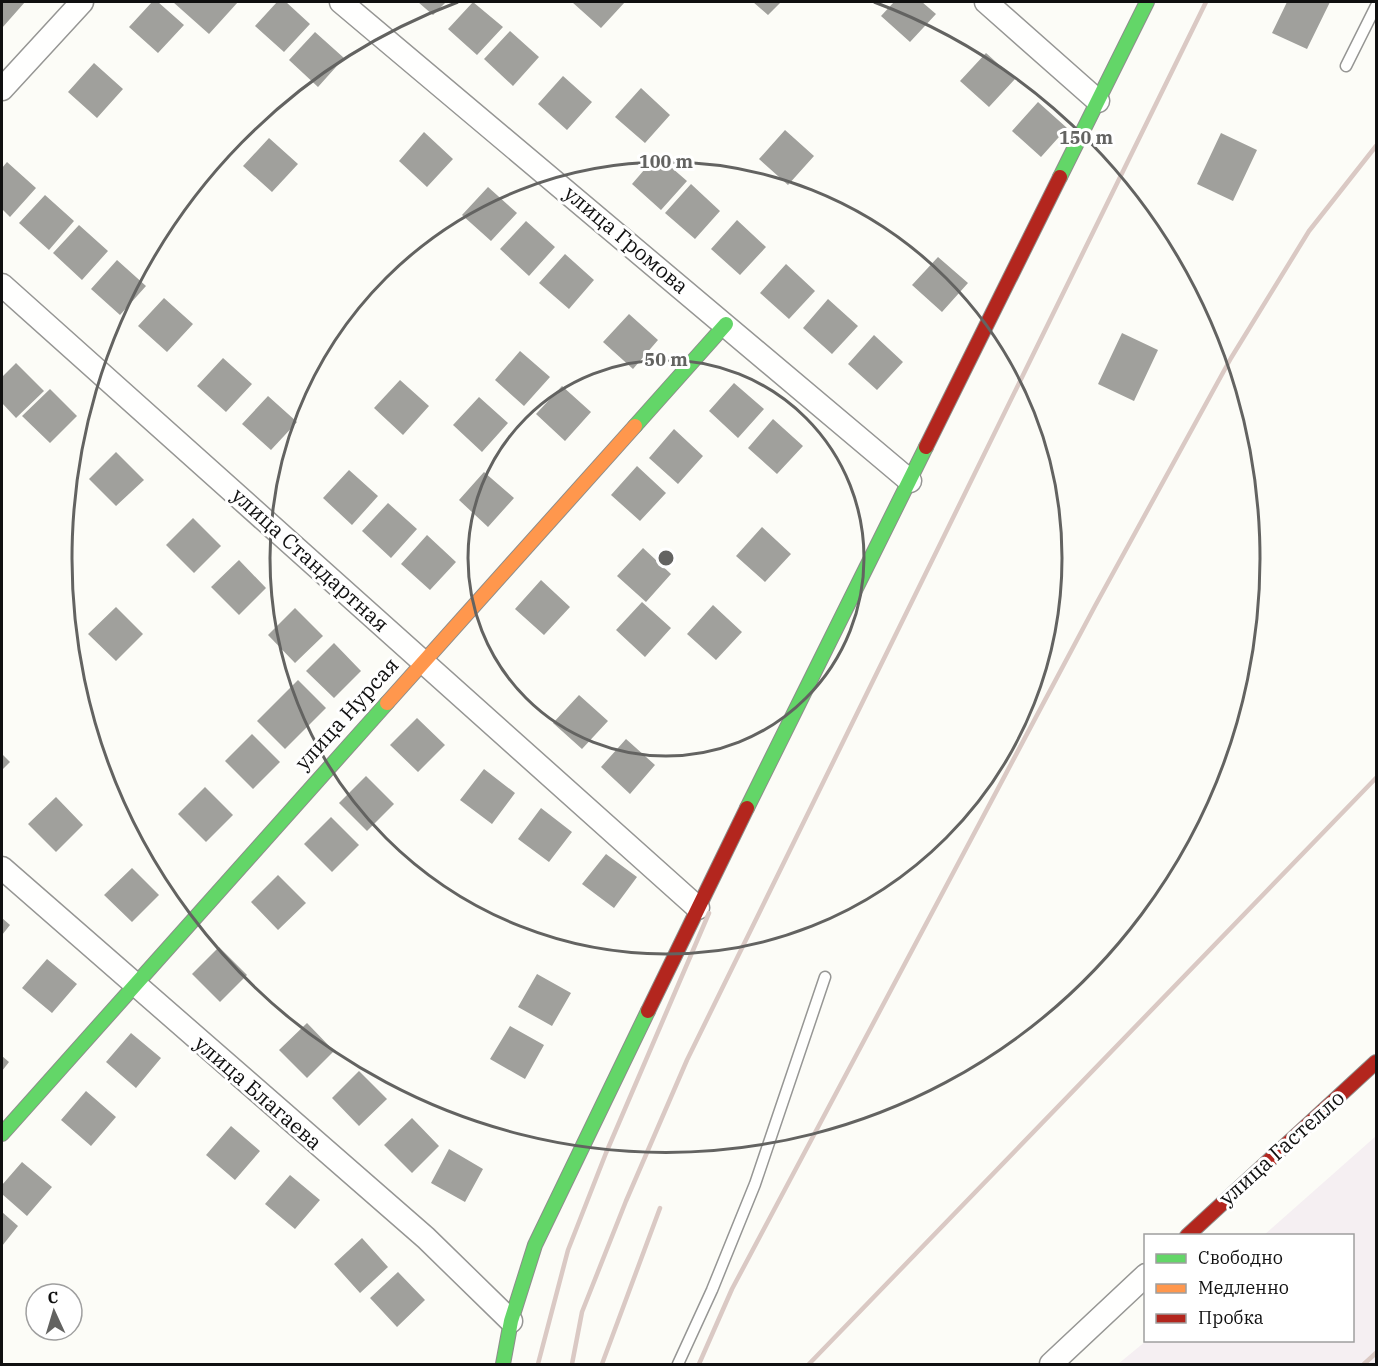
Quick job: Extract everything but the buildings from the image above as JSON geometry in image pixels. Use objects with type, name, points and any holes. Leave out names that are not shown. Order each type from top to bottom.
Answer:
[{"type":"street","points":[[2,89],[82,2]]},
{"type":"street","name":"улица Громова","points":[[341,2],[910,481]]},
{"type":"street","points":[[986,2],[1098,101]]},
{"type":"street","points":[[503,1365],[511,1321],[535,1245],[698,908],[1147,2]]},
{"type":"street","name":"улица Стандартная","points":[[2,285],[424,660],[698,908]]},
{"type":"street","name":"улица Нурсая","points":[[2,1134],[726,324]]},
{"type":"street","name":"улица Благаева","points":[[2,868],[133,985],[426,1238],[511,1321]]},
{"type":"street","name":"улица Гастелло","points":[[1189,1234],[1377,1062]]},
{"type":"street","points":[[1051,1365],[1144,1277]]},
{"type":"lane","points":[[1346,66],[1377,6]]},
{"type":"lane","points":[[678,1365],[712,1290],[755,1184],[825,977]]},
{"type":"shaded area","points":[[1376,1136],[1376,1364],[1118,1364],[1145,1342],[1354,1342],[1354,1234],[1265,1234]]},
{"type":"railway","points":[[572,1364],[582,1312],[626,1201],[687,1060],[1206,2]]},
{"type":"railway","points":[[699,1364],[732,1289],[1095,606],[1231,358],[1309,231],[1376,146]]},
{"type":"railway","points":[[809,1364],[1376,778]]},
{"type":"railway","points":[[538,1364],[568,1250],[606,1153],[709,913]]},
{"type":"railway","points":[[602,1364],[660,1208]]},
{"type":"railway","points":[[1364,1364],[1376,1353]]},
{"type":"traffic: fast","points":[[1060,177],[1147,2]]},
{"type":"traffic: fast","points":[[635,426],[726,324]]},
{"type":"traffic: fast","points":[[747,808],[926,447]]},
{"type":"traffic: fast","points":[[2,1134],[387,703]]},
{"type":"traffic: fast","points":[[503,1364],[511,1321],[535,1245],[648,1011]]},
{"type":"traffic: slow","points":[[387,703],[635,426]]},
{"type":"traffic: jam","points":[[926,447],[1060,177]]},
{"type":"traffic: jam","points":[[648,1011],[747,808]]},
{"type":"traffic: jam","points":[[1189,1234],[1376,1062]]}]
